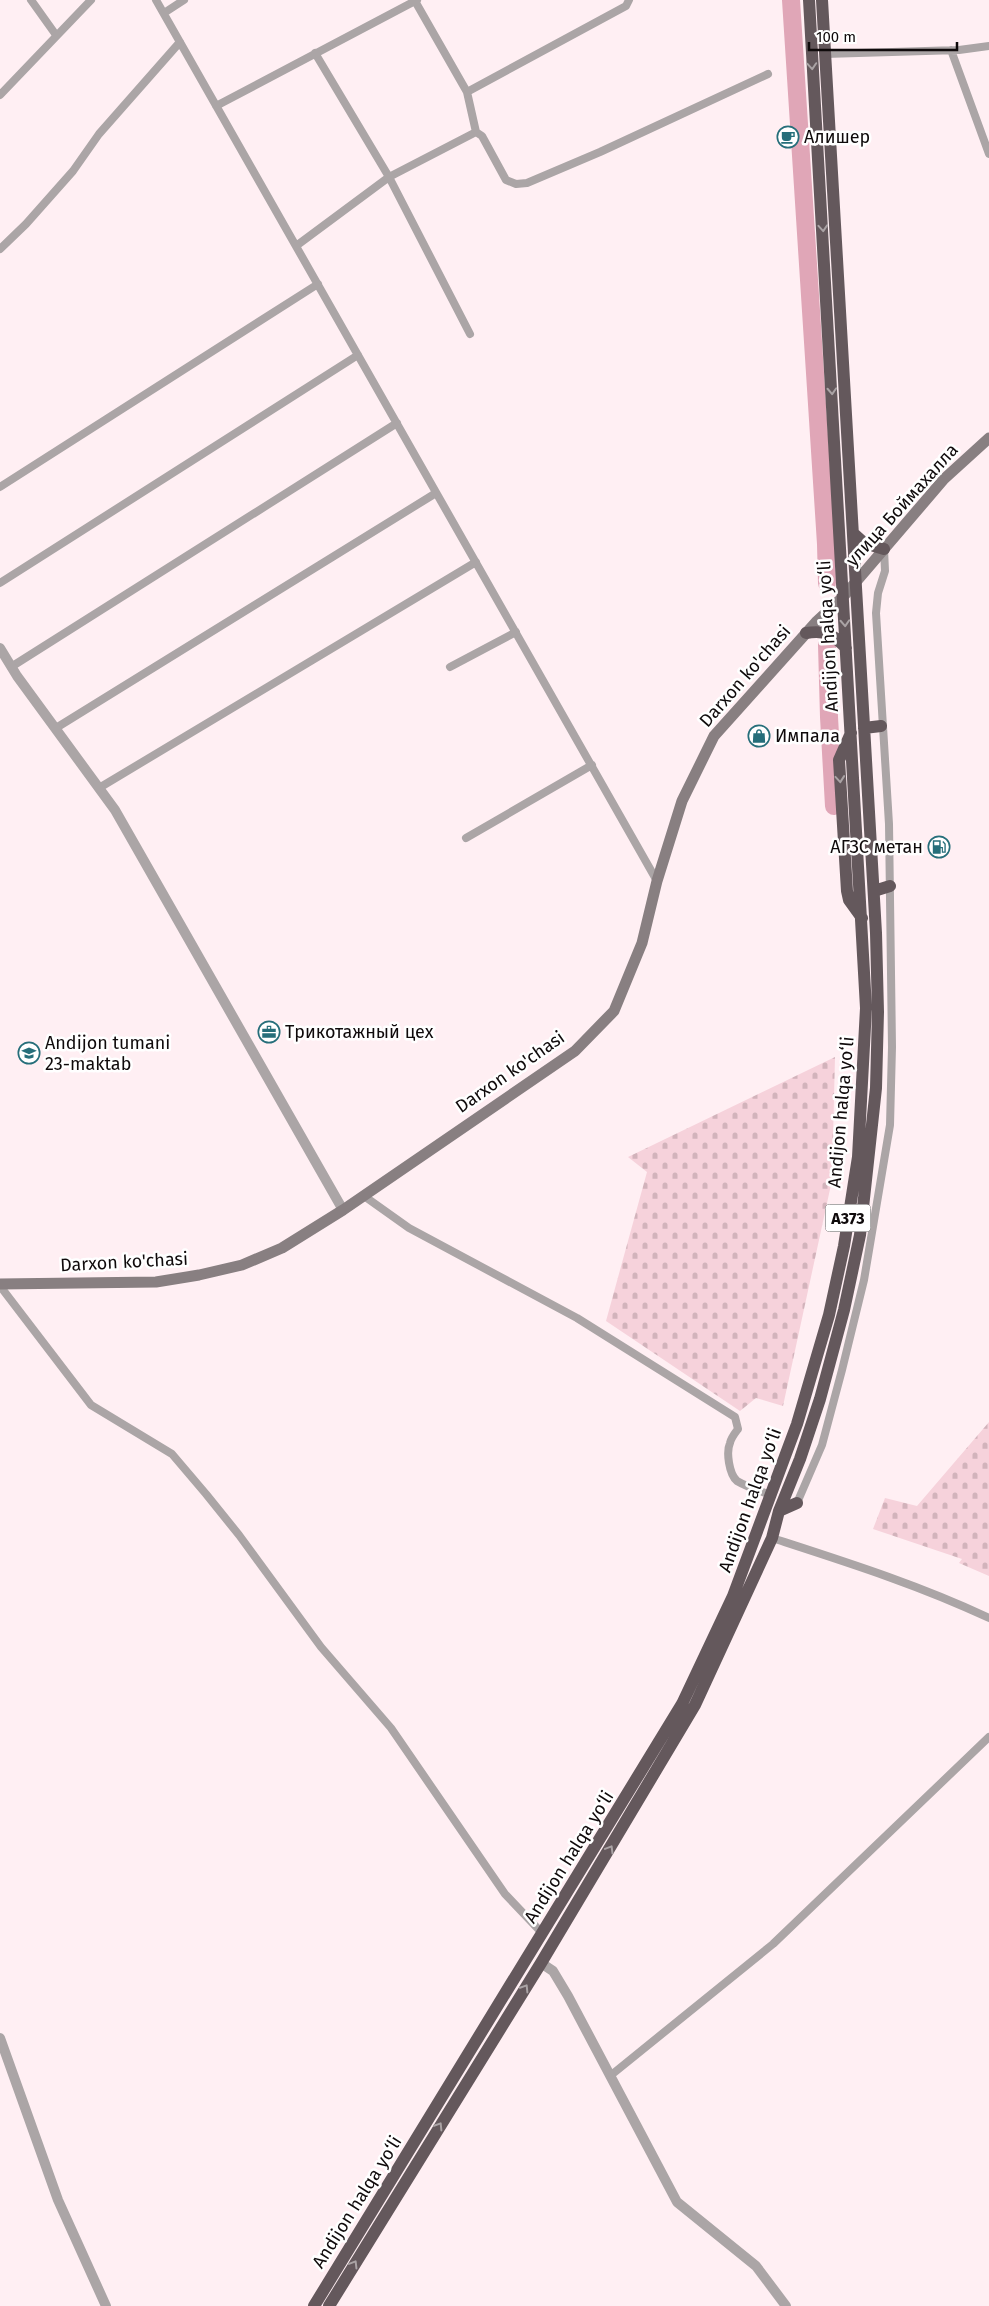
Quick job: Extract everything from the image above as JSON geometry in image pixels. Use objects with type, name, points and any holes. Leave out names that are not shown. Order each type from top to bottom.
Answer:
[{"type":"highway","name":"Andijon halqa yo‘li","points":[[314,2306],[692,1686],[742,1573],[771,1495],[814,1368],[829,1315],[844,1246],[858,1157],[866,1008],[809,0]]},
{"type":"highway","name":"Andijon halqa yo‘li","points":[[329,2306],[541,1963],[695,1705],[772,1538],[779,1511],[800,1459],[820,1399],[844,1310],[860,1235],[876,1088],[878,1012],[874,891],[857,581],[822,0]]},
{"type":"highway","points":[[854,534],[864,544],[884,549]]},
{"type":"highway","points":[[806,633],[816,632],[834,635],[846,648]]},
{"type":"highway","points":[[864,728],[881,726]]},
{"type":"highway","points":[[874,891],[890,886]]},
{"type":"highway","points":[[779,1511],[796,1503]]},
{"type":"main road","name":"улица Боймахалла","points":[[844,597],[944,479],[989,438]]},
{"type":"main road","name":"Darxon ko'chasi","points":[[0,1285],[156,1282],[242,1265],[282,1248],[343,1210],[575,1051],[614,1011],[642,943],[657,881],[682,800],[714,736],[806,633],[844,597]]},
{"type":"street","points":[[31,0],[40,16],[56,35]]},
{"type":"street","points":[[0,95],[90,0]]},
{"type":"street","points":[[156,0],[657,881]]},
{"type":"street","points":[[164,13],[184,0]]},
{"type":"street","points":[[216,106],[416,0],[467,92],[476,132],[482,136],[506,180],[516,184],[527,183],[600,152],[768,74]]},
{"type":"street","points":[[467,92],[626,6],[629,0]]},
{"type":"street","points":[[0,249],[26,224],[72,171],[99,134],[180,42]]},
{"type":"street","points":[[825,54],[951,50],[989,46]]},
{"type":"street","points":[[951,50],[989,154]]},
{"type":"street","points":[[315,53],[389,177],[470,334]]},
{"type":"street","points":[[296,246],[389,177],[476,132]]},
{"type":"street","points":[[0,487],[318,284]]},
{"type":"street","points":[[0,583],[358,355]]},
{"type":"street","points":[[12,667],[397,424]]},
{"type":"street","points":[[56,728],[436,493]]},
{"type":"street","points":[[796,1503],[822,1445],[864,1280],[890,1126],[892,1047],[889,824],[881,726],[876,613],[878,593],[885,571],[884,549]]},
{"type":"street","points":[[99,788],[476,562]]},
{"type":"street","points":[[450,667],[516,632]]},
{"type":"street","points":[[0,648],[115,810],[343,1210]]},
{"type":"street","points":[[466,838],[592,765]]},
{"type":"street","points":[[364,1196],[409,1228],[577,1318],[735,1418],[738,1428],[729,1444],[732,1474],[741,1483],[771,1495]]},
{"type":"street","points":[[0,1285],[91,1404],[172,1454],[239,1535],[321,1647],[391,1728],[505,1894],[542,1933]]},
{"type":"street","points":[[772,1538],[898,1580],[950,1600],[989,1618]]},
{"type":"street","points":[[610,2076],[773,1944],[989,1737]]},
{"type":"street","points":[[541,1963],[553,1971],[677,2202],[756,2266],[786,2306]]},
{"type":"street","points":[[0,2038],[58,2200],[106,2306]]},
{"type":"green space","points":[[835,1057],[832,1180],[783,1406],[756,1398],[740,1411],[606,1321],[647,1172],[628,1157]]},
{"type":"green space","points":[[989,1422],[989,1576],[959,1563],[962,1559],[873,1529],[885,1498],[917,1506]]},
{"type":"waterway","points":[[791,0],[827,583]]},
{"type":"waterway","points":[[827,645],[834,806]]},
{"type":"place","name":"Алишер","points":[[788,137]]},
{"type":"place","name":"Импала","points":[[759,736]]},
{"type":"place","name":"АГЗС метан","points":[[939,847]]},
{"type":"place","name":"Трикотажный цех","points":[[269,1032]]},
{"type":"place","name":"Andijon tumani 23-maktab","points":[[29,1053]]}]
